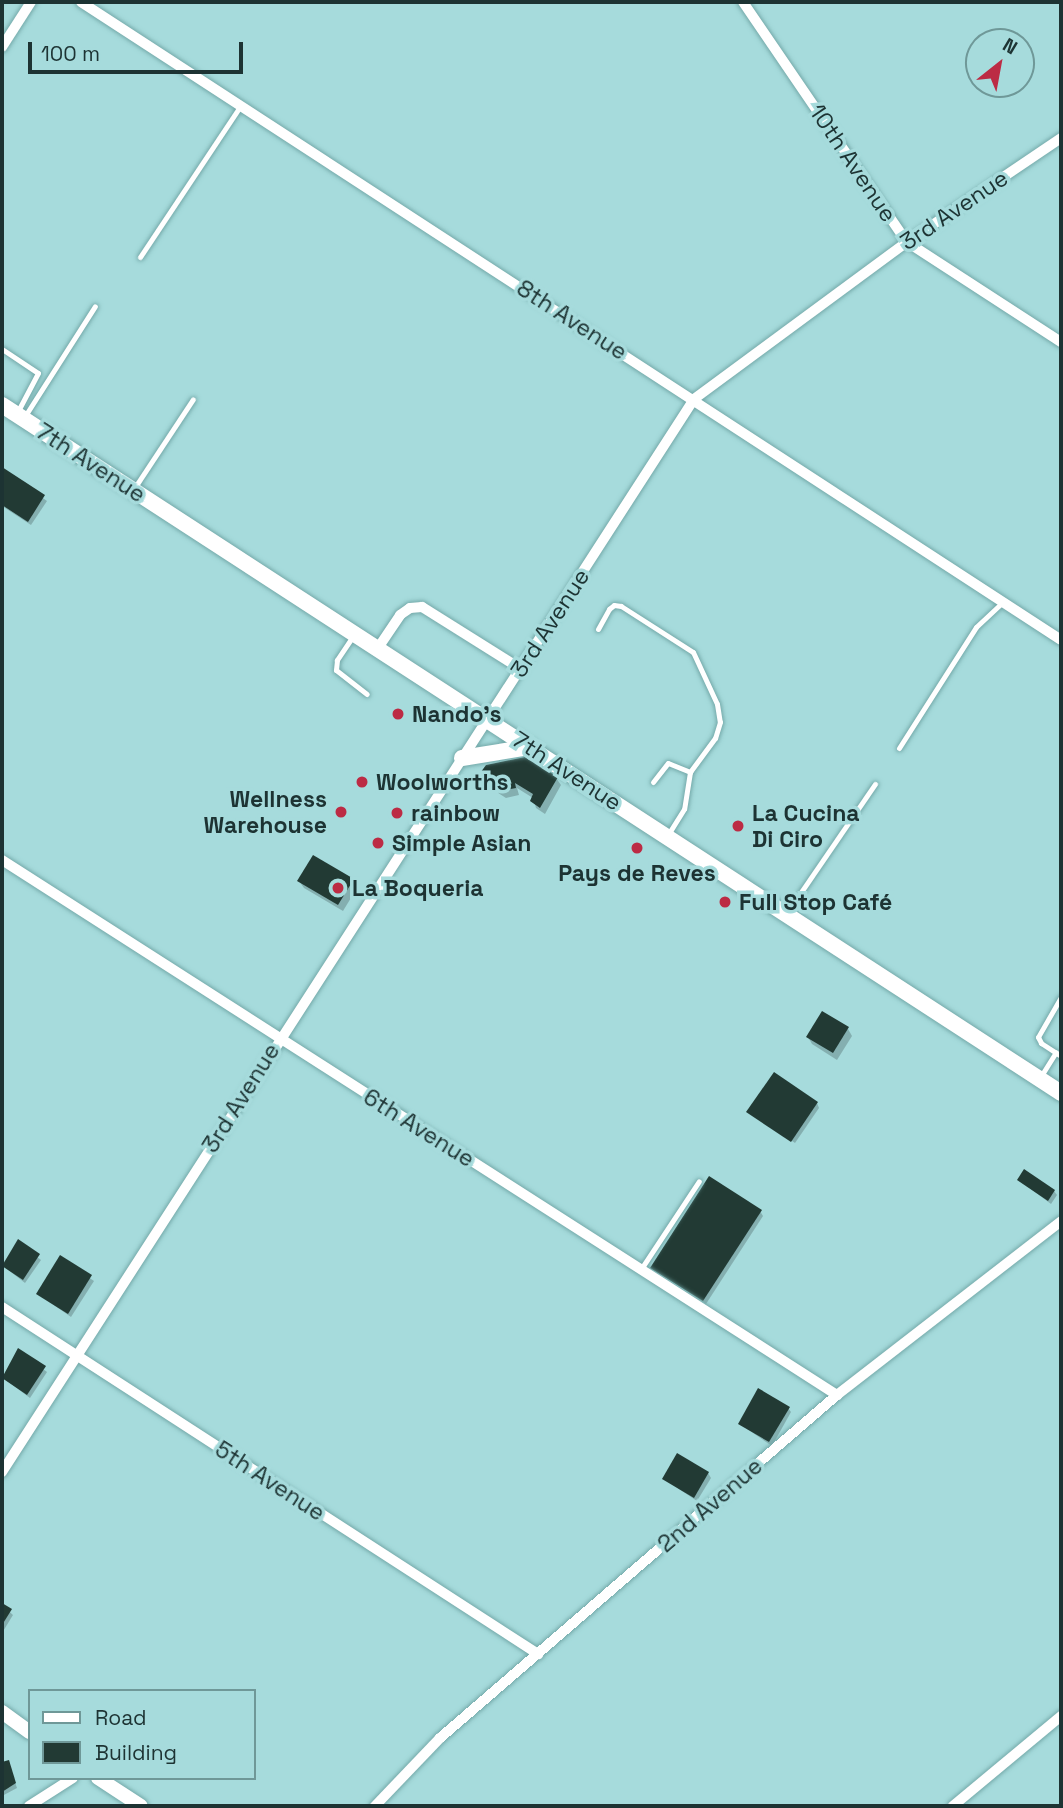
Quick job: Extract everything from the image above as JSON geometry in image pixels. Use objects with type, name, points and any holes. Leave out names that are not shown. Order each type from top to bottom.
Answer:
[{"type":"main road","name":"7th Avenue","points":[[2,405],[1061,1093]]},
{"type":"main road","points":[[463,758],[530,747]]},
{"type":"street","points":[[2,47],[32,2]]},
{"type":"street","name":"8th Avenue","points":[[81,2],[1061,640]]},
{"type":"street","name":"10th Avenue","points":[[743,2],[907,242],[1061,342]]},
{"type":"street","name":"3rd Avenue","points":[[2,1472],[278,1039],[488,720],[694,399],[907,242],[1061,138]]},
{"type":"street","points":[[378,648],[400,615],[410,608],[422,607],[521,668]]},
{"type":"street","name":"6th Avenue","points":[[2,860],[837,1395]]},
{"type":"street","name":"2nd Avenue","points":[[375,1806],[440,1738],[837,1395],[1061,1221]]},
{"type":"street","name":"5th Avenue","points":[[2,1307],[538,1654]]},
{"type":"street","points":[[2,1712],[28,1731]]},
{"type":"street","points":[[953,1806],[1061,1716]]},
{"type":"street","points":[[29,1806],[70,1780]]},
{"type":"street","points":[[101,1780],[141,1806]]},
{"type":"lane","points":[[140,257],[241,105]]},
{"type":"lane","points":[[20,416],[95,306]]},
{"type":"lane","points":[[2,349],[38,373],[20,416]]},
{"type":"lane","points":[[133,490],[193,399]]},
{"type":"lane","points":[[899,748],[976,628],[1003,602]]},
{"type":"lane","points":[[598,629],[609,609],[614,605],[621,606],[692,652],[717,704],[720,722],[715,738],[690,772],[684,809],[667,836]]},
{"type":"lane","points":[[355,633],[337,660],[336,670],[367,694]]},
{"type":"lane","points":[[653,782],[668,763],[690,772]]},
{"type":"lane","points":[[786,914],[876,784]]},
{"type":"lane","points":[[1039,1078],[1058,1054],[1041,1043],[1038,1037],[1061,996]]},
{"type":"lane","points":[[641,1269],[699,1181]]},
{"type":"building","points":[[2,467],[45,495],[28,522],[2,505]]},
{"type":"building","points":[[525,757],[558,777],[540,808],[530,801],[533,794],[515,783],[516,788],[500,791],[478,776],[486,765]]},
{"type":"building","points":[[313,855],[354,879],[338,905],[297,881]]},
{"type":"building","points":[[822,1011],[849,1027],[833,1053],[806,1037]]},
{"type":"building","points":[[774,1072],[818,1102],[791,1142],[746,1112]]},
{"type":"building","points":[[1024,1169],[1055,1190],[1048,1201],[1017,1180]]},
{"type":"building","points":[[709,1176],[762,1210],[703,1301],[650,1268]]},
{"type":"building","points":[[18,1239],[40,1254],[23,1280],[2,1266]]},
{"type":"building","points":[[60,1255],[92,1275],[68,1314],[36,1294]]},
{"type":"building","points":[[18,1348],[46,1366],[27,1395],[2,1378]]},
{"type":"building","points":[[758,1388],[790,1407],[769,1442],[738,1424]]},
{"type":"building","points":[[677,1453],[709,1472],[694,1498],[662,1479]]},
{"type":"building","points":[[2,1603],[12,1609],[2,1625]]},
{"type":"building","points":[[9,1760],[16,1783],[2,1792],[2,1762]]},
{"type":"place","name":"Nando's","points":[[398,714]]},
{"type":"place","name":"Woolworths","points":[[362,782]]},
{"type":"place","name":"Wellness Warehouse","points":[[341,812]]},
{"type":"place","name":"rainbow","points":[[397,813]]},
{"type":"place","name":"La Cucina Di Ciro","points":[[738,826]]},
{"type":"place","name":"Simple Asian","points":[[378,843]]},
{"type":"place","name":"Pays de Reves","points":[[637,848]]},
{"type":"place","name":"La Boqueria","points":[[338,888]]},
{"type":"place","name":"Full Stop Café","points":[[725,902]]}]
